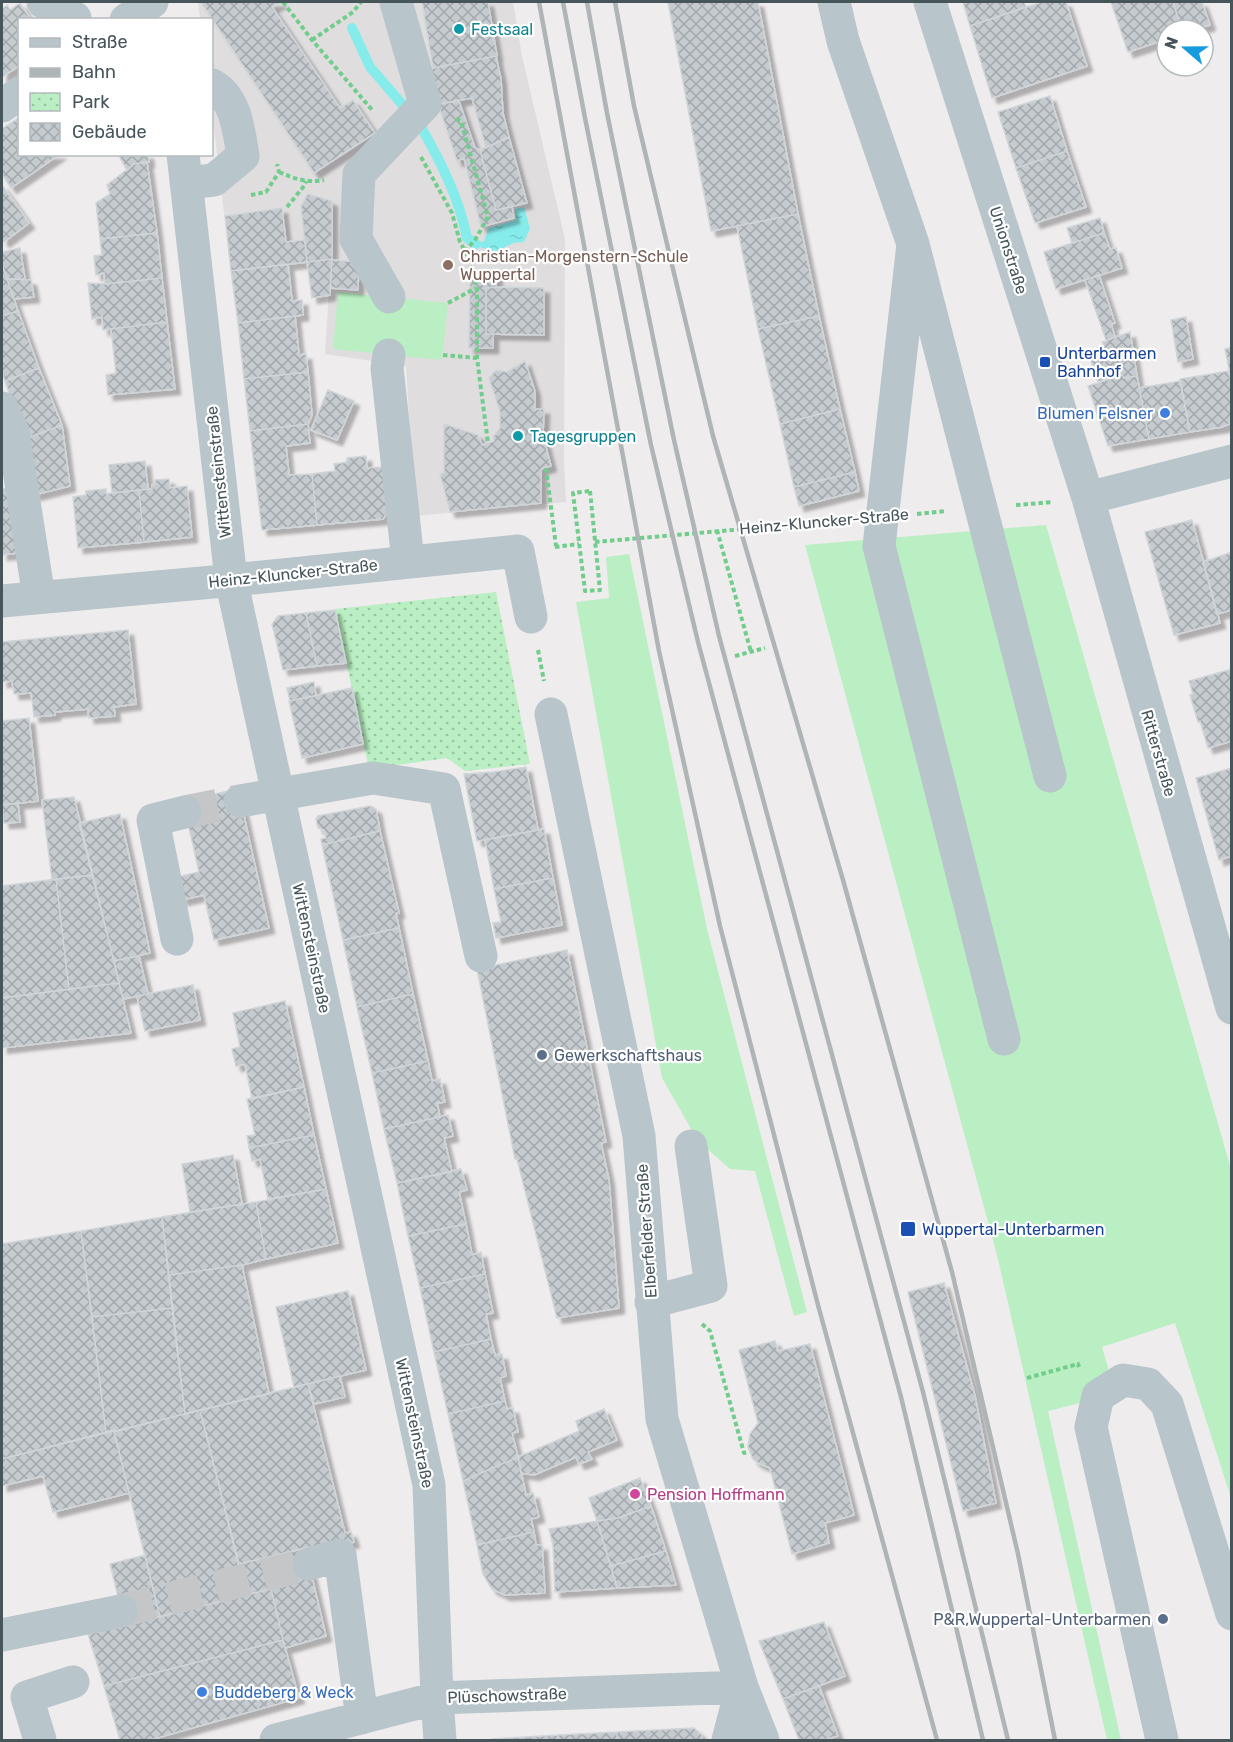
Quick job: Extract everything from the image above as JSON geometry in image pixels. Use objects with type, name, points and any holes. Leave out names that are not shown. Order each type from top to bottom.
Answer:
[{"type":"street","points":[[43,2],[75,13]]},
{"type":"street","points":[[129,18],[152,2]]},
{"type":"street","points":[[165,2],[168,18]]},
{"type":"street","points":[[389,297],[357,239],[359,174],[425,104],[396,2]]},
{"type":"street","points":[[834,2],[843,40],[914,244],[1050,777]]},
{"type":"street","name":"Unionstraße","points":[[930,2],[1088,498]]},
{"type":"street","points":[[184,169],[214,180],[243,156],[236,116],[221,90],[213,86]]},
{"type":"street","points":[[2,106],[18,94]]},
{"type":"street","name":"Wittensteinstraße","points":[[184,169],[231,579],[429,1485],[440,1740]]},
{"type":"street","points":[[914,244],[879,546],[1004,1039]]},
{"type":"street","points":[[389,355],[387,368],[408,561]]},
{"type":"street","points":[[2,408],[13,432],[39,597]]},
{"type":"street","points":[[1088,498],[1232,461]]},
{"type":"street","name":"Ritterstraße","points":[[1088,498],[1232,1008]]},
{"type":"street","name":"Heinz-Kluncker-Straße","points":[[2,601],[518,551],[531,616]]},
{"type":"street","name":"Elberfelder Straße","points":[[550,714],[639,1136],[660,1299],[662,1419],[742,1687],[763,1740]]},
{"type":"street","points":[[240,801],[373,778],[444,789],[481,956]]},
{"type":"street","points":[[177,939],[153,820],[186,812]]},
{"type":"street","points":[[660,1299],[711,1286],[691,1146]]},
{"type":"street","points":[[1162,1740],[1091,1427],[1098,1396],[1123,1380],[1148,1384],[1167,1404],[1232,1614]]},
{"type":"street","points":[[309,1564],[340,1555],[362,1718]]},
{"type":"street","points":[[2,1635],[121,1611]]},
{"type":"street","points":[[40,1740],[27,1697],[73,1682]]},
{"type":"street","points":[[728,1740],[742,1687]]},
{"type":"street","name":"Plüschowstraße","points":[[276,1740],[437,1698],[742,1687]]},
{"type":"path","points":[[283,2],[383,124],[398,131],[416,148],[452,213],[477,287],[477,358],[488,443]]},
{"type":"path","points":[[312,40],[353,12],[362,2]]},
{"type":"path","points":[[425,104],[461,121],[488,217],[472,245],[465,251]]},
{"type":"path","points":[[286,207],[309,181],[293,178]]},
{"type":"path","points":[[448,303],[477,287]]},
{"type":"path","points":[[443,355],[477,358]]},
{"type":"path","points":[[546,468],[556,546]]},
{"type":"path","points":[[590,491],[600,590],[585,591],[579,544],[573,493],[590,491]]},
{"type":"path","points":[[1007,506],[1053,502]]},
{"type":"path","name":"Heinz-Kluncker-Straße","points":[[914,514],[949,511]]},
{"type":"path","name":"Heinz-Kluncker-Straße","points":[[595,542],[856,519]]},
{"type":"path","points":[[717,531],[751,652]]},
{"type":"path","points":[[566,546],[579,544]]},
{"type":"path","points":[[531,616],[550,714]]},
{"type":"path","points":[[735,656],[765,648]]},
{"type":"path","points":[[660,1299],[710,1331],[744,1453],[749,1452]]},
{"type":"path","points":[[1027,1378],[1071,1366]]},
{"type":"shaded area","name":"Christian-Morgenstern-Schule Wuppertal","points":[[198,2],[513,2],[522,56],[565,239],[564,461],[566,502],[415,516],[406,366],[325,354],[331,258],[231,272],[213,119],[213,18],[200,18]]},
{"type":"green space","points":[[338,292],[448,303],[442,360],[333,349]]},
{"type":"green space","points":[[1046,525],[1231,1169],[1231,1498],[1175,1323],[1102,1347],[1109,1371],[1080,1403],[1048,1411],[1121,1740],[1107,1740],[998,1259],[805,545]]},
{"type":"green space","points":[[629,554],[707,929],[807,1312],[794,1316],[755,1171],[730,1169],[698,1141],[662,1078],[576,602],[609,598],[606,557]]},
{"type":"green space","points":[[496,592],[530,764],[465,771],[447,758],[369,769],[335,609]]},
{"type":"water","points":[[524,207],[530,229],[524,242],[513,243],[496,252],[476,244],[484,241],[489,228],[516,220],[515,209]]},
{"type":"building","points":[[201,2],[282,2],[272,7],[340,108],[353,100],[375,133],[314,173]]},
{"type":"building","name":"Festsaal","points":[[422,2],[488,2],[497,56],[433,68]]},
{"type":"building","points":[[668,2],[758,2],[798,214],[711,231]]},
{"type":"building","points":[[963,2],[1024,2],[1026,7],[970,26]]},
{"type":"building","points":[[1042,2],[1066,2],[1087,66],[992,98],[970,26]]},
{"type":"building","points":[[1111,2],[1173,2],[1178,18],[1155,18],[1155,43],[1128,52]]},
{"type":"building","points":[[1173,2],[1202,2],[1208,18],[1178,18]]},
{"type":"building","points":[[20,3],[30,18],[18,18],[18,66],[2,77],[2,9],[7,5],[10,10]]},
{"type":"building","points":[[496,56],[501,79],[503,113],[509,137],[486,148],[472,98],[438,104],[427,72],[433,68]]},
{"type":"building","points":[[1050,96],[1067,151],[1016,168],[998,112]]},
{"type":"building","points":[[459,101],[475,148],[480,150],[496,210],[512,207],[514,218],[481,227],[464,158],[457,161],[438,104]]},
{"type":"building","points":[[18,118],[18,156],[57,156],[11,188],[2,174],[2,129]]},
{"type":"building","points":[[509,137],[527,203],[496,210],[480,150]]},
{"type":"building","points":[[1067,151],[1086,207],[1035,223],[1016,168]]},
{"type":"building","points":[[119,156],[148,156],[149,162],[134,164],[127,170]]},
{"type":"building","points":[[147,162],[157,233],[100,239],[96,203],[110,194],[107,185],[134,164]]},
{"type":"building","points":[[2,185],[29,223],[4,242],[2,239]]},
{"type":"building","points":[[308,194],[332,201],[332,259],[307,262],[301,206]]},
{"type":"building","points":[[282,208],[286,242],[305,240],[307,262],[231,271],[225,216]]},
{"type":"building","points":[[798,214],[819,316],[758,329],[737,226]]},
{"type":"building","points":[[1100,218],[1104,233],[1072,243],[1067,228]]},
{"type":"building","points":[[157,233],[162,278],[105,284],[104,273],[96,275],[94,256],[102,255],[100,239]]},
{"type":"building","points":[[1104,233],[1110,249],[1116,248],[1122,268],[1056,289],[1044,252]]},
{"type":"building","points":[[20,248],[25,279],[7,279],[2,264],[2,252]]},
{"type":"building","points":[[332,259],[330,295],[312,298],[307,262]]},
{"type":"building","points":[[332,260],[359,262],[358,290],[330,288]]},
{"type":"building","points":[[2,264],[18,311],[2,316]]},
{"type":"building","points":[[288,264],[292,301],[302,300],[303,315],[238,323],[231,271]]},
{"type":"building","points":[[470,274],[497,274],[496,287],[486,288],[486,334],[493,334],[493,348],[469,348]]},
{"type":"building","points":[[1099,275],[1115,323],[1111,324],[1115,337],[1106,340],[1085,280]]},
{"type":"building","points":[[162,278],[167,322],[103,330],[102,317],[92,319],[88,283],[105,284]]},
{"type":"building","points":[[7,279],[31,280],[34,297],[14,299]]},
{"type":"building","points":[[486,288],[544,288],[544,335],[486,334]]},
{"type":"building","points":[[18,311],[39,368],[5,381],[2,372],[2,316]]},
{"type":"building","points":[[295,316],[299,355],[306,354],[308,372],[244,379],[238,323]]},
{"type":"building","points":[[819,316],[840,409],[780,424],[758,329]]},
{"type":"building","points":[[1186,317],[1193,359],[1178,362],[1171,320]]},
{"type":"building","points":[[167,322],[175,389],[108,395],[106,375],[116,373],[111,329]]},
{"type":"building","points":[[1130,332],[1137,376],[1124,378],[1122,375],[1098,382],[1088,352],[1104,346],[1102,342]]},
{"type":"building","points":[[1232,347],[1232,384],[1225,349]]},
{"type":"building","name":"Tagesgruppen","points":[[525,361],[535,391],[535,409],[544,409],[543,436],[551,466],[541,469],[541,503],[450,512],[440,474],[444,473],[444,424],[478,435],[482,445],[494,441],[493,437],[500,428],[500,412],[489,378],[496,370],[507,372]]},
{"type":"building","points":[[39,368],[62,425],[25,439],[5,381]]},
{"type":"building","points":[[1228,371],[1232,384],[1232,423],[1222,427],[1190,432],[1180,379]]},
{"type":"building","points":[[308,372],[312,415],[308,424],[250,431],[244,379]]},
{"type":"building","points":[[1122,375],[1124,378],[1137,376],[1149,439],[1108,446],[1088,386]]},
{"type":"building","points":[[1180,381],[1190,432],[1149,439],[1139,388]]},
{"type":"building","points":[[328,390],[354,401],[337,440],[311,430]]},
{"type":"building","points":[[840,409],[855,472],[794,487],[780,424]]},
{"type":"building","points":[[308,424],[310,443],[286,446],[289,475],[312,474],[317,525],[262,530],[250,431]]},
{"type":"building","points":[[62,425],[70,486],[34,495],[25,439]]},
{"type":"building","points":[[366,456],[367,468],[383,467],[387,513],[383,519],[317,525],[312,474],[335,471],[334,464],[347,462],[347,458]]},
{"type":"building","points":[[145,461],[148,489],[112,493],[109,465]]},
{"type":"building","points":[[855,472],[859,491],[799,506],[794,487]]},
{"type":"building","points":[[169,479],[170,488],[187,486],[192,537],[144,542],[139,490],[152,489],[155,480]]},
{"type":"building","points":[[9,488],[17,553],[2,555],[2,489]]},
{"type":"building","points":[[106,489],[106,494],[139,490],[144,542],[78,548],[73,497],[86,495],[86,491]]},
{"type":"building","points":[[1192,520],[1220,623],[1174,635],[1145,532]]},
{"type":"building","points":[[1232,552],[1232,610],[1217,614],[1203,562]]},
{"type":"building","points":[[335,610],[346,663],[317,666],[306,613]]},
{"type":"building","points":[[306,613],[317,666],[283,670],[272,624],[278,616]]},
{"type":"building","points":[[128,630],[136,704],[114,707],[115,716],[89,718],[88,709],[55,712],[55,715],[34,717],[31,693],[14,694],[12,681],[2,682],[2,642]]},
{"type":"building","points":[[1232,669],[1232,741],[1208,748],[1190,695],[1193,694],[1189,681]]},
{"type":"building","points":[[314,682],[316,696],[290,701],[287,688]]},
{"type":"building","points":[[352,688],[363,744],[302,758],[289,701]]},
{"type":"building","points":[[29,718],[38,801],[2,805],[2,721]]},
{"type":"building","points":[[526,767],[538,830],[477,841],[464,774]]},
{"type":"building","points":[[1232,768],[1232,856],[1219,860],[1196,778]]},
{"type":"building","points":[[238,789],[269,928],[214,940],[204,895],[182,900],[177,877],[199,872],[183,801]]},
{"type":"building","points":[[74,797],[93,875],[52,880],[42,800]]},
{"type":"building","points":[[18,803],[20,822],[4,823],[2,805]]},
{"type":"building","points":[[370,806],[376,809],[380,831],[322,845],[321,839],[326,838],[324,830],[318,828],[316,819],[318,816]]},
{"type":"building","points":[[120,814],[150,953],[114,961],[79,823]]},
{"type":"building","points":[[544,829],[553,878],[494,889],[485,840]]},
{"type":"building","points":[[380,831],[399,913],[396,913],[399,928],[343,940],[322,845]]},
{"type":"building","points":[[93,875],[119,983],[69,989],[56,879]]},
{"type":"building","points":[[553,878],[562,925],[496,938],[493,923],[501,922],[494,889]]},
{"type":"building","points":[[56,879],[69,989],[2,998],[2,886]]},
{"type":"building","points":[[399,928],[413,994],[357,1007],[343,940]]},
{"type":"building","name":"Gewerkschaftshaus","points":[[567,950],[606,1142],[601,1143],[609,1180],[619,1308],[557,1318],[517,1159],[515,1159],[477,969]]},
{"type":"building","points":[[139,956],[148,994],[123,999],[114,961]]},
{"type":"building","points":[[119,983],[131,1033],[2,1048],[2,998]]},
{"type":"building","points":[[193,985],[200,1020],[145,1031],[137,996]]},
{"type":"building","points":[[413,994],[428,1061],[372,1073],[357,1007]]},
{"type":"building","points":[[285,1001],[304,1087],[252,1099],[245,1064],[236,1066],[232,1049],[240,1047],[233,1013]]},
{"type":"building","points":[[428,1061],[432,1081],[440,1079],[445,1102],[437,1103],[440,1117],[384,1129],[372,1073]]},
{"type":"building","points":[[304,1087],[314,1135],[249,1148],[247,1136],[255,1135],[247,1099]]},
{"type":"building","points":[[448,1115],[453,1136],[444,1138],[452,1172],[397,1183],[384,1129]]},
{"type":"building","points":[[314,1135],[326,1189],[268,1199],[260,1159],[252,1161],[249,1148]]},
{"type":"building","points":[[233,1155],[242,1204],[190,1212],[182,1164]]},
{"type":"building","points":[[461,1169],[467,1190],[459,1192],[466,1224],[408,1236],[397,1183]]},
{"type":"building","points":[[326,1189],[338,1243],[266,1259],[256,1202]]},
{"type":"building","points":[[256,1202],[266,1259],[242,1265],[169,1275],[162,1217]]},
{"type":"building","points":[[162,1217],[172,1308],[92,1317],[81,1231]]},
{"type":"building","points":[[466,1224],[472,1255],[481,1252],[485,1274],[420,1288],[408,1236]]},
{"type":"building","points":[[81,1231],[106,1433],[2,1459],[2,1244]]},
{"type":"building","points":[[242,1265],[269,1394],[185,1414],[169,1275]]},
{"type":"building","points":[[485,1274],[493,1313],[486,1314],[491,1339],[434,1352],[420,1288]]},
{"type":"building","points":[[944,1283],[975,1396],[996,1503],[963,1511],[908,1292]]},
{"type":"building","points":[[348,1291],[366,1370],[294,1387],[276,1307]]},
{"type":"building","points":[[172,1308],[185,1414],[106,1433],[92,1317]]},
{"type":"building","points":[[491,1339],[495,1355],[502,1354],[506,1376],[500,1378],[505,1401],[448,1414],[434,1352]]},
{"type":"building","points":[[775,1341],[778,1351],[810,1344],[854,1515],[825,1523],[829,1543],[792,1554],[770,1468],[753,1459],[748,1447],[750,1434],[758,1423],[739,1350]]},
{"type":"building","points":[[340,1376],[345,1397],[314,1404],[308,1384]]},
{"type":"building","points":[[308,1384],[345,1533],[351,1532],[354,1542],[334,1548],[333,1542],[239,1564],[200,1410]]},
{"type":"building","points":[[505,1401],[507,1409],[513,1408],[518,1432],[512,1433],[518,1457],[463,1481],[448,1414]]},
{"type":"building","points":[[604,1409],[617,1440],[588,1452],[592,1459],[579,1464],[576,1457],[534,1475],[521,1473],[518,1457],[579,1431],[576,1421]]},
{"type":"building","points":[[200,1410],[246,1595],[160,1617],[114,1432]]},
{"type":"building","points":[[114,1430],[129,1493],[53,1512],[43,1476],[2,1486],[2,1459]]},
{"type":"building","points":[[518,1457],[526,1495],[533,1493],[539,1517],[531,1519],[534,1532],[477,1545],[463,1481]]},
{"type":"building","points":[[640,1478],[651,1506],[618,1518],[597,1521],[589,1498]]},
{"type":"building","points":[[651,1506],[666,1551],[611,1566],[597,1521],[618,1518]]},
{"type":"building","points":[[597,1521],[617,1588],[555,1592],[553,1545],[549,1529]]},
{"type":"building","points":[[534,1532],[536,1545],[542,1545],[545,1593],[505,1595],[492,1589],[483,1574],[477,1545]]},
{"type":"building","points":[[305,1548],[326,1636],[285,1648],[271,1589],[246,1595],[239,1564]]},
{"type":"building","points":[[666,1551],[676,1585],[617,1588],[611,1566]]},
{"type":"building","points":[[145,1555],[160,1617],[125,1625],[110,1564]]},
{"type":"building","points":[[271,1589],[283,1640],[104,1686],[88,1634]]},
{"type":"building","points":[[824,1622],[845,1676],[783,1699],[759,1641]]},
{"type":"building","name":"Buddeberg & Weck","points":[[283,1640],[299,1698],[150,1740],[120,1740],[104,1686]]},
{"type":"building","points":[[819,1686],[838,1736],[824,1740],[799,1740],[783,1699]]},
{"type":"building","points":[[694,1728],[702,1735],[702,1740],[617,1740],[617,1732]]},
{"type":"building","points":[[617,1732],[617,1740],[558,1740],[558,1735]]},
{"type":"building","points":[[558,1735],[558,1740],[491,1740],[492,1739]]},
{"type":"waterway","points":[[352,28],[370,67],[407,110]]},
{"type":"waterway","points":[[418,122],[447,178],[459,208],[467,238],[476,244]]},
{"type":"tunnel","points":[[185,812],[240,801]]},
{"type":"tunnel","points":[[121,1611],[309,1564]]},
{"type":"railway","points":[[539,2],[659,651],[720,926],[818,1305],[937,1740]]},
{"type":"railway","points":[[563,2],[651,445],[698,642],[901,1397],[983,1740]]},
{"type":"railway","points":[[587,2],[607,113],[674,440],[719,636],[923,1392],[1008,1740]]},
{"type":"railway","points":[[615,2],[634,106],[713,436],[843,880],[952,1272],[1018,1554],[1055,1740]]},
{"type":"place","name":"Festsaal","points":[[459,29]]},
{"type":"place","name":"Christian-Morgenstern-Schule Wuppertal","points":[[448,265]]},
{"type":"place","name":"Unterbarmen Bahnhof","points":[[1045,362]]},
{"type":"place","name":"Blumen Felsner","points":[[1165,413]]},
{"type":"place","name":"Tagesgruppen","points":[[518,436]]},
{"type":"place","name":"Gewerkschaftshaus","points":[[542,1055]]},
{"type":"place","name":"Wuppertal-Unterbarmen","points":[[908,1229]]},
{"type":"place","name":"Pension Hoffmann","points":[[635,1494]]},
{"type":"place","name":"P&R,Wuppertal-Unterbarmen","points":[[1163,1619]]},
{"type":"place","name":"Buddeberg & Weck","points":[[202,1692]]}]
